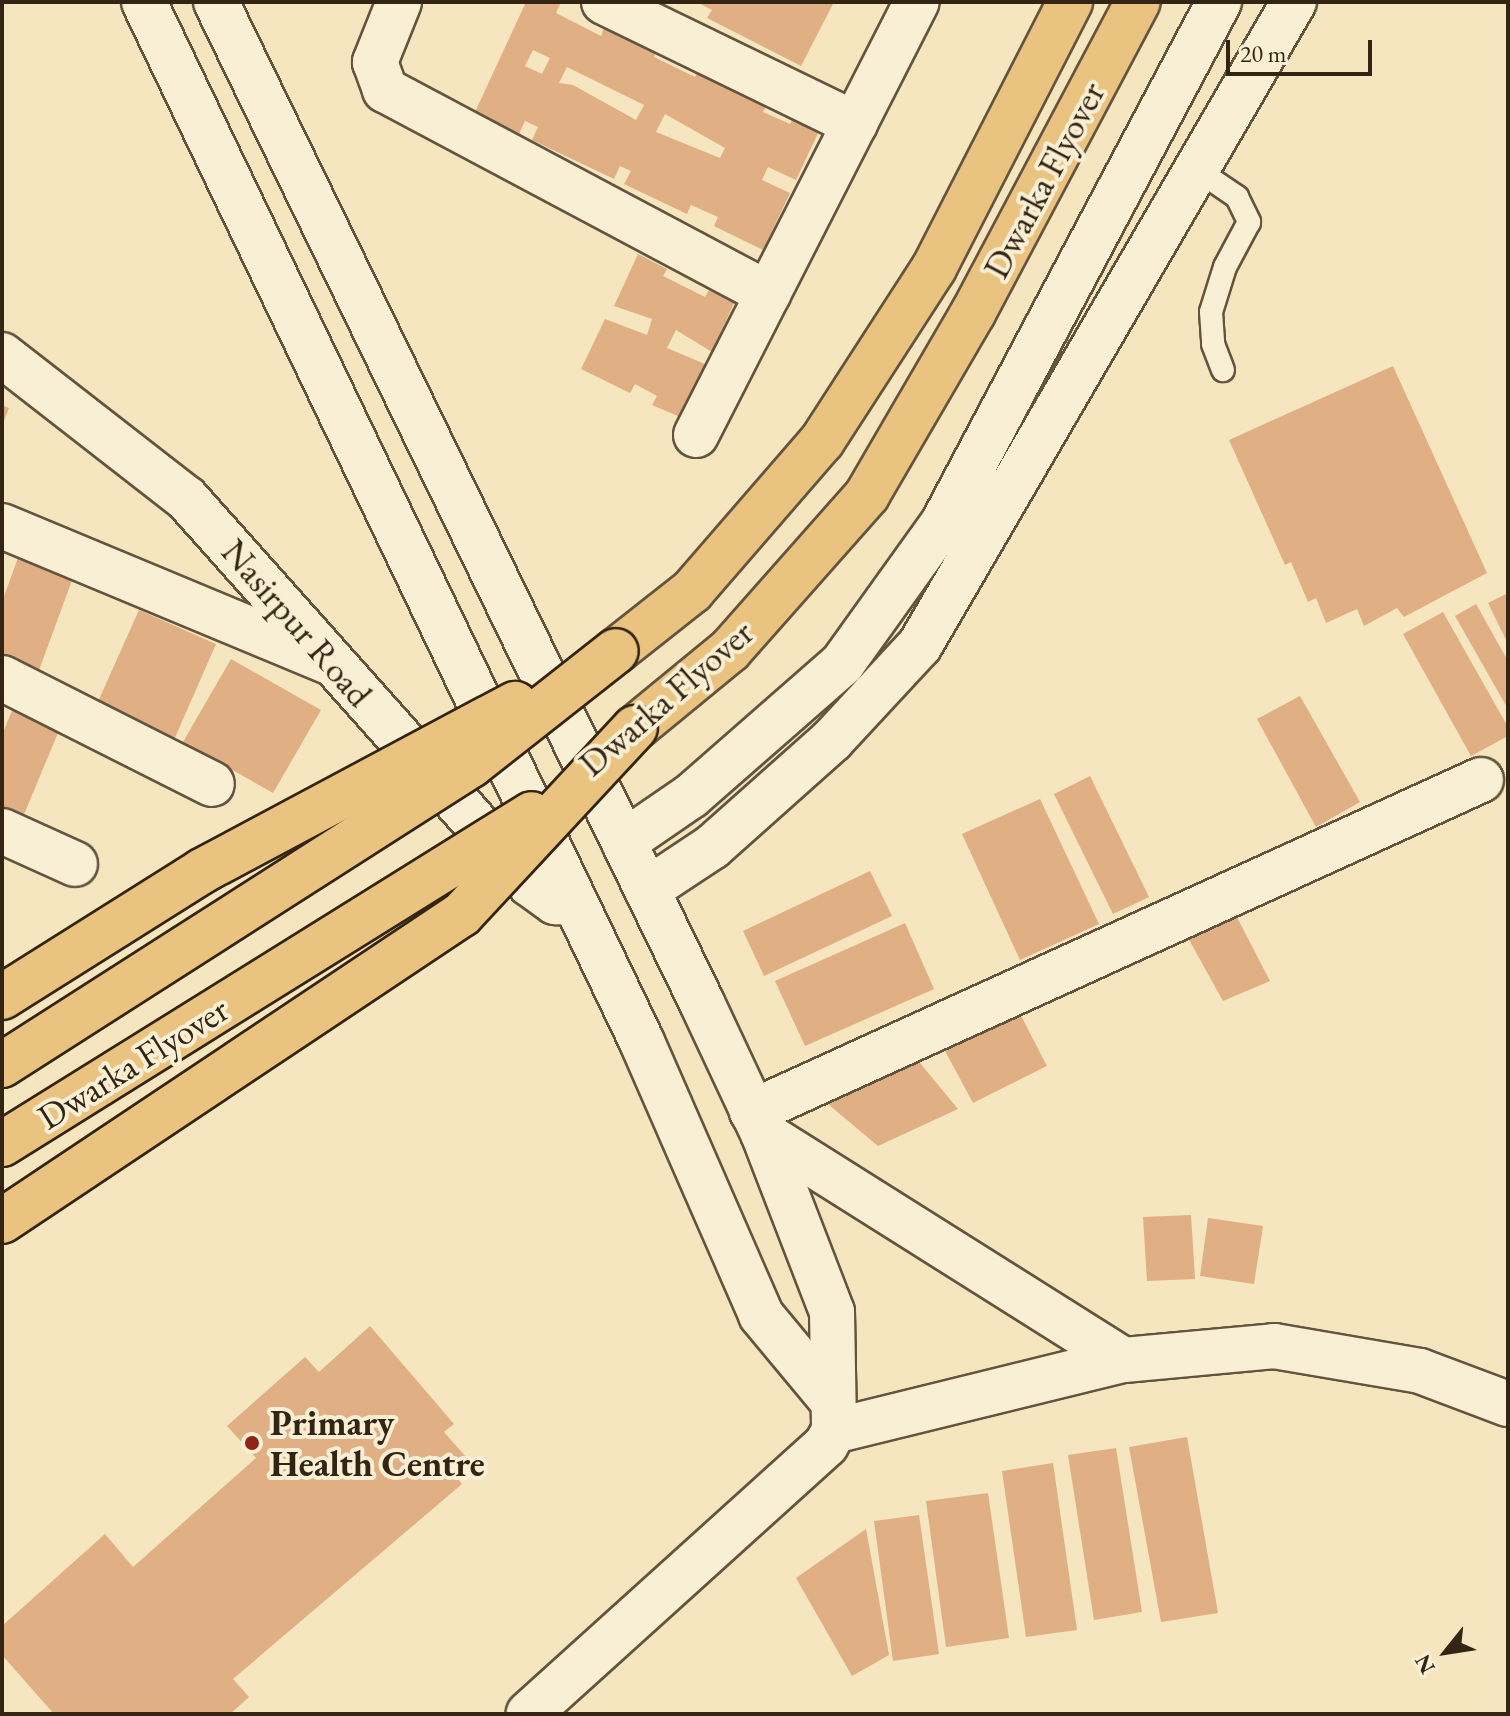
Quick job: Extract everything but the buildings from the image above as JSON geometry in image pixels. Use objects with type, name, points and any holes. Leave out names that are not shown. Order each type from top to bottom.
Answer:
[{"type":"main road","name":"Dwarka Flyover","points":[[2,1065],[471,765],[692,591],[822,441],[934,268],[1070,2]]},
{"type":"main road","name":"Dwarka Flyover","points":[[2,1144],[517,826],[730,650],[867,495],[973,313],[1138,2]]},
{"type":"main road","points":[[2,997],[202,871],[616,651]]},
{"type":"main road","points":[[2,1221],[462,914],[635,728]]},
{"type":"street","points":[[144,2],[642,1042],[761,1315],[832,1414]]},
{"type":"street","points":[[216,2],[758,1122],[832,1312],[832,1414],[815,1457],[528,1714]]},
{"type":"street","points":[[399,2],[375,62],[385,90],[768,294]]},
{"type":"street","points":[[604,2],[855,124]]},
{"type":"street","points":[[696,435],[917,2]]},
{"type":"street","points":[[624,842],[691,796],[842,664],[943,523],[1219,2]]},
{"type":"street","points":[[647,890],[712,847],[832,740],[920,645],[1294,2]]},
{"type":"street","name":"Nasirpur Road","points":[[2,355],[186,498],[530,884],[555,902],[575,903]]},
{"type":"street","points":[[2,526],[331,663]]},
{"type":"street","points":[[2,678],[212,784]]},
{"type":"street","points":[[758,1122],[1481,780]]},
{"type":"street","points":[[2,831],[75,864]]},
{"type":"street","points":[[758,1122],[1124,1360]]},
{"type":"street","points":[[832,1414],[1124,1360],[1274,1346],[1420,1371],[1508,1404]]},
{"type":"lane","points":[[1196,169],[1237,197],[1249,222],[1225,267],[1211,312],[1213,344],[1223,370]]},
{"type":"place","name":"Primary Health Centre","points":[[252,1443]]}]
